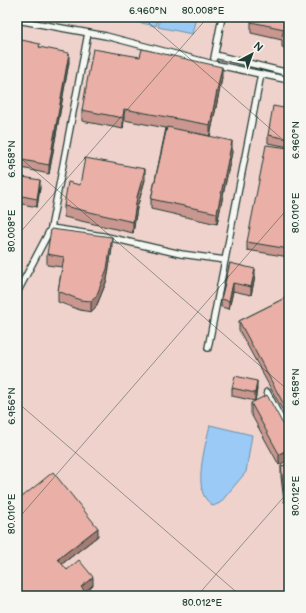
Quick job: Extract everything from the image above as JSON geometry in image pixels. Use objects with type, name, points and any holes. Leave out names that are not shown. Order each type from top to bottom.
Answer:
[{"type":"lane","points":[[213,64],[222,17]]},
{"type":"lane","points":[[17,20],[114,38],[213,64],[289,80]]},
{"type":"lane","points":[[17,293],[51,228],[88,33]]},
{"type":"lane","points":[[215,56],[289,73]]},
{"type":"lane","points":[[208,348],[261,74]]},
{"type":"lane","points":[[51,228],[103,236],[181,254],[225,260]]},
{"type":"lane","points":[[267,392],[289,434]]},
{"type":"shaded area","points":[[17,17],[289,17],[289,596],[17,596]]},
{"type":"water","points":[[123,17],[158,17],[156,26],[122,19]]},
{"type":"water","points":[[160,17],[196,17],[192,34],[158,27]]},
{"type":"water","points":[[210,425],[252,435],[246,472],[220,503],[213,506],[206,499],[201,484],[202,463]]},
{"type":"building","points":[[252,17],[289,17],[289,38],[282,36],[284,29],[251,22]]},
{"type":"building","points":[[17,39],[40,44],[39,47],[69,53],[49,165],[17,159]]},
{"type":"building","points":[[93,49],[140,57],[142,49],[222,67],[210,125],[124,109],[123,118],[82,110]]},
{"type":"building","points":[[273,106],[289,109],[289,139],[268,135]]},
{"type":"building","points":[[167,127],[232,141],[217,213],[151,199]]},
{"type":"building","points":[[266,145],[289,148],[289,249],[247,242]]},
{"type":"building","points":[[85,158],[145,169],[137,197],[133,222],[64,206],[68,182],[80,185]]},
{"type":"building","points":[[17,176],[40,180],[37,199],[17,195]]},
{"type":"building","points":[[51,229],[112,237],[107,269],[96,297],[91,301],[80,300],[58,291],[64,257],[47,254]]},
{"type":"building","points":[[230,263],[255,269],[251,287],[233,283],[229,301],[221,299]]},
{"type":"building","points":[[289,296],[289,414],[239,321]]},
{"type":"building","points":[[235,376],[257,381],[255,393],[232,388]]},
{"type":"building","points":[[267,395],[289,435],[289,449],[279,454],[251,403]]},
{"type":"building","points":[[289,465],[289,491],[284,491],[281,466]]},
{"type":"building","points":[[53,472],[98,528],[58,559],[67,570],[79,560],[93,577],[81,587],[87,594],[85,596],[17,596],[17,514],[20,512],[17,508],[17,501]]}]
